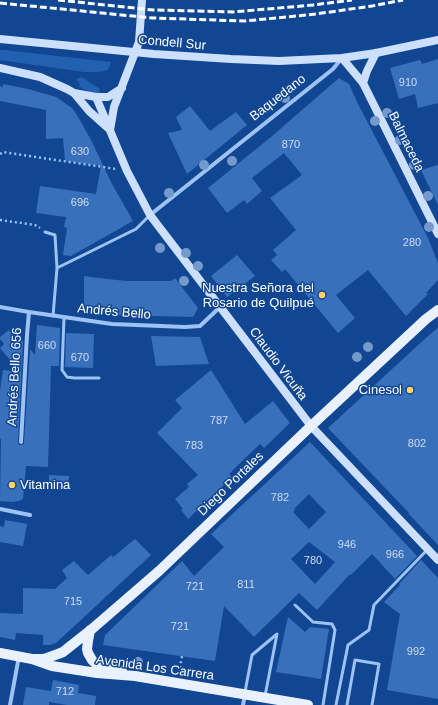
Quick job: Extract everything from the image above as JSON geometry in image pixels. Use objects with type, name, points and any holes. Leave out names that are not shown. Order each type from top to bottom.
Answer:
[{"type":"main road","name":"Diego Portales","points":[[32,659],[44,659],[58,654],[66,649],[159,571],[311,426],[438,310]]},
{"type":"main road","points":[[90,630],[87,649],[92,660],[95,663],[135,676]]},
{"type":"main road","name":"Avenida Los Carrera","points":[[0,653],[32,659],[52,666],[97,673],[135,676],[308,705]]},
{"type":"street","points":[[110,130],[114,107],[139,42],[142,0]]},
{"type":"street","name":"Condell Sur","points":[[0,39],[154,54],[231,59],[279,61],[342,58]]},
{"type":"street","points":[[342,58],[376,53],[438,40]]},
{"type":"street","points":[[363,83],[376,53]]},
{"type":"street","name":"Balmaceda","points":[[342,58],[363,83],[438,234]]},
{"type":"street","name":"Baquedano","points":[[150,215],[333,69],[342,58]]},
{"type":"street","points":[[0,68],[40,77],[74,93],[96,97],[108,97],[122,88]]},
{"type":"street","points":[[74,93],[89,111],[110,130]]},
{"type":"street","name":"Claudio Vicuña","points":[[96,97],[127,171],[150,215],[311,426],[438,560]]},
{"type":"street","name":"Andrés Bello","points":[[0,307],[64,318],[112,324],[185,327],[200,326],[220,307]]},
{"type":"street","name":"Andrés Bello 656","points":[[21,442],[29,312]]},
{"type":"street","points":[[0,509],[30,514]]},
{"type":"street","points":[[10,705],[19,656]]},
{"type":"street","points":[[243,705],[245,694]]},
{"type":"lane","points":[[57,268],[136,229],[150,215]]},
{"type":"lane","points":[[45,232],[55,235],[57,268],[54,316]]},
{"type":"lane","points":[[64,318],[62,370],[66,377],[99,378]]},
{"type":"lane","points":[[336,705],[348,645],[369,630],[374,605],[428,549]]},
{"type":"lane","points":[[295,605],[313,622],[332,624],[335,630],[323,705]]},
{"type":"lane","points":[[245,694],[252,655],[277,634],[265,698]]},
{"type":"lane","points":[[347,705],[355,660],[379,664],[372,705]]},
{"type":"path","points":[[1,153],[127,171]]},
{"type":"path","points":[[0,220],[35,225],[45,232]]},
{"type":"path","points":[[178,683],[182,656]]},
{"type":"shaded area","points":[[0,50],[111,62],[108,70],[99,72],[84,72],[0,60]]},
{"type":"shaded area","points":[[82,77],[99,88],[100,93],[92,93],[79,87],[80,84],[76,79]]},
{"type":"building","points":[[438,59],[438,103],[418,108],[415,94],[399,99],[390,68],[420,60],[422,64]]},
{"type":"building","points":[[339,78],[349,84],[428,238],[438,263],[438,280],[426,293],[428,294],[406,316],[368,270],[336,295],[355,318],[338,333],[285,269],[282,272],[271,260],[277,255],[273,250],[296,230],[270,198],[302,175],[284,153],[252,178],[262,191],[247,204],[244,200],[227,213],[208,188],[271,137]]},
{"type":"building","points":[[3,84],[56,97],[72,108],[91,140],[111,182],[133,221],[71,256],[63,255],[67,228],[64,227],[66,217],[36,213],[40,186],[96,194],[101,166],[65,161],[63,138],[46,139],[46,110],[0,101],[0,86],[3,87]]},
{"type":"building","points":[[190,106],[210,131],[236,112],[247,125],[187,174],[168,133],[182,130],[176,117]]},
{"type":"building","points":[[438,165],[438,205],[421,170]]},
{"type":"building","points":[[237,255],[255,276],[227,297],[211,276]]},
{"type":"building","points":[[84,276],[126,281],[171,281],[175,278],[198,308],[193,317],[114,315],[84,311]]},
{"type":"building","points":[[37,325],[60,328],[59,366],[51,366],[48,467],[26,466],[23,499],[13,502],[0,501],[0,391],[3,370],[20,372],[0,348],[4,344],[0,337],[9,330],[15,337],[18,335],[23,341],[18,442],[19,445],[21,445],[24,444],[30,349],[35,355]]},
{"type":"building","points":[[438,328],[438,545],[328,428]]},
{"type":"building","points":[[66,333],[94,334],[93,368],[65,367]]},
{"type":"building","points":[[151,336],[200,337],[209,364],[156,366]]},
{"type":"building","points":[[211,370],[245,424],[273,401],[290,423],[264,448],[260,444],[229,474],[232,477],[188,519],[181,510],[183,509],[175,499],[189,487],[187,484],[198,475],[157,433],[182,408],[175,400]]},
{"type":"building","points":[[310,442],[417,556],[395,579],[372,554],[351,575],[350,574],[317,610],[299,593],[254,637],[224,606],[215,661],[103,645],[105,635],[182,561],[194,576],[224,547],[211,534]],"holes":[[[309,494],[326,512],[309,529],[293,512],[295,510],[294,509]],[[309,542],[335,562],[315,584],[291,559]]]},
{"type":"building","points":[[49,475],[69,476],[68,490],[49,490]]},
{"type":"building","points":[[5,520],[27,524],[23,546],[0,542],[0,526],[4,527]]},
{"type":"building","points":[[135,539],[151,555],[56,643],[43,645],[43,635],[16,633],[15,640],[0,637],[0,613],[23,614],[23,588],[55,589],[67,578],[62,570],[74,561],[88,575],[111,555],[113,557]]},
{"type":"building","points":[[421,560],[438,578],[438,699],[387,690],[400,614],[384,602]]},
{"type":"building","points":[[288,617],[305,632],[310,627],[329,629],[321,679],[276,672]]},
{"type":"building","points":[[53,680],[79,685],[78,693],[96,696],[95,705],[67,705],[49,702],[49,705],[23,705],[26,687],[51,691]]},
{"type":"railway","points":[[58,0],[153,10],[233,12],[352,0]]},
{"type":"railway","points":[[0,3],[153,18],[245,21],[316,14],[403,0]]},
{"type":"place","name":"Nuestra Señora del Rosario de Quilpué","points":[[322,295]]},
{"type":"place","name":"Cinesol","points":[[410,390]]},
{"type":"place","name":"Vitamina","points":[[12,485]]}]
